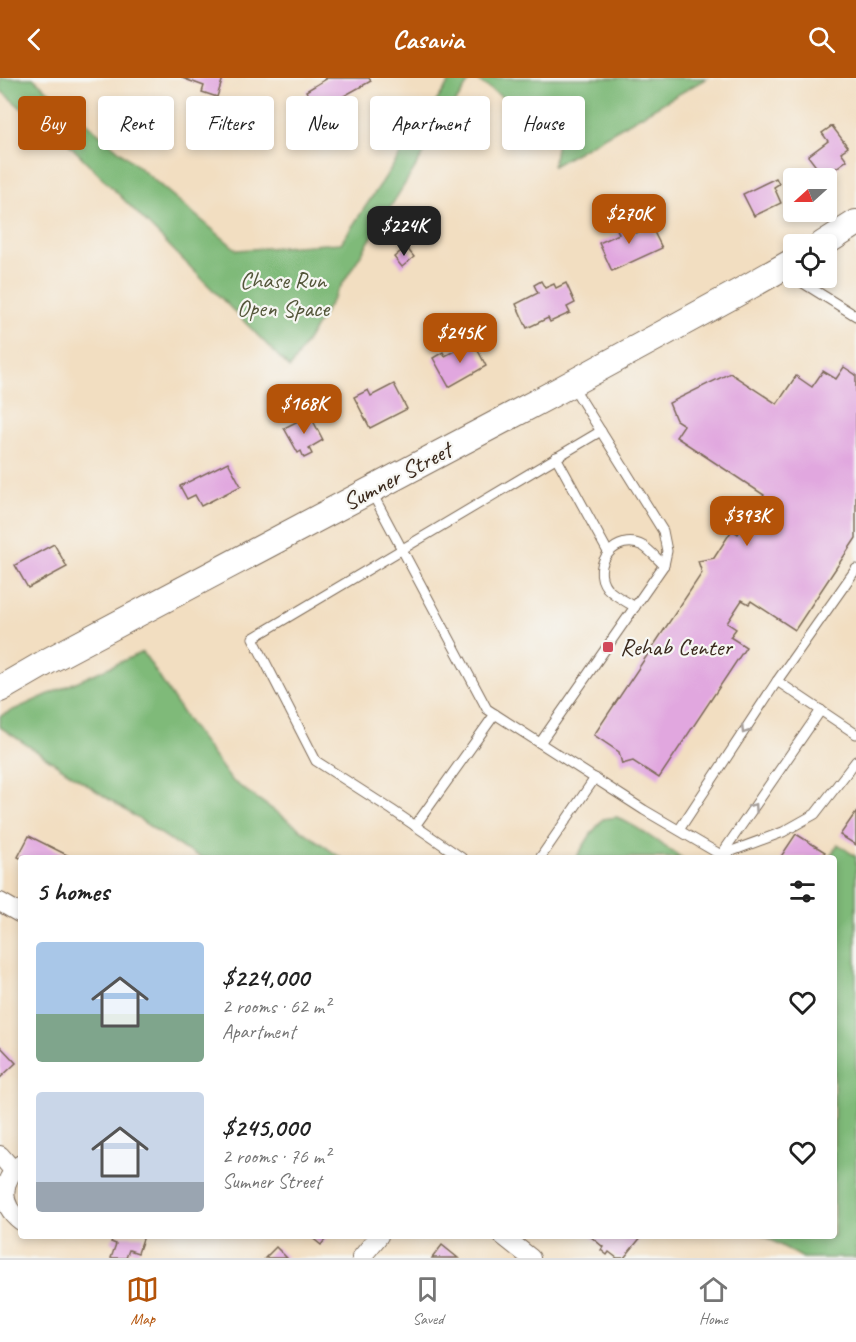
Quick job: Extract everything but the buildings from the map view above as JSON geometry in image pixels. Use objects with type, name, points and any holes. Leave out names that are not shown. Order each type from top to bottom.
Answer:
[{"type":"main road","points":[[837,235],[856,223]]},
{"type":"main road","name":"Sumner Street","points":[[2,684],[571,384],[783,275]]},
{"type":"street","points":[[0,902],[18,912]]},
{"type":"street","points":[[0,1155],[17,1167],[8,1179],[5,1198],[8,1208],[18,1219]]},
{"type":"street","points":[[361,1258],[377,1239]]},
{"type":"street","points":[[507,1239],[531,1258]]},
{"type":"lane","points":[[810,288],[856,316]]},
{"type":"lane","points":[[540,743],[664,565],[667,550],[663,531],[571,384]]},
{"type":"lane","points":[[458,855],[316,761],[253,638],[601,431]]},
{"type":"lane","points":[[556,457],[608,552]]},
{"type":"lane","points":[[370,490],[487,709],[721,855]]},
{"type":"lane","points":[[635,607],[607,588],[601,569],[608,552],[625,543],[635,543],[644,546],[664,565]]},
{"type":"lane","points":[[679,830],[777,681],[856,569]]},
{"type":"lane","points":[[777,681],[856,734]]},
{"type":"lane","points":[[721,855],[821,710]]},
{"type":"lane","points":[[415,826],[495,714]]},
{"type":"lane","points":[[721,855],[783,832],[815,814],[856,761]]},
{"type":"lane","points":[[542,855],[595,778]]},
{"type":"green space","name":"Chase Run Open Space","points":[[0,78],[33,78],[54,96],[18,96],[18,105],[0,90]]},
{"type":"green space","name":"Chase Run Open Space","points":[[452,78],[471,78],[460,96],[440,96]]},
{"type":"green space","points":[[474,78],[707,78],[585,148],[585,96],[502,97]]},
{"type":"green space","name":"Chase Run Open Space","points":[[86,123],[98,133],[98,150],[118,150],[237,250],[341,243],[404,150],[426,150],[290,368],[75,150],[86,150]]},
{"type":"green space","points":[[556,150],[581,150],[553,166]]},
{"type":"green space","points":[[143,652],[185,717],[231,780],[337,855],[197,855],[184,849],[0,727],[0,716]]},
{"type":"green space","points":[[617,817],[678,855],[578,855],[603,819]]},
{"type":"green space","points":[[838,844],[856,857],[856,1258],[803,1258],[769,1239],[837,1239],[837,855],[831,855]]},
{"type":"place","name":"Rehab Center","points":[[608,647]]}]
